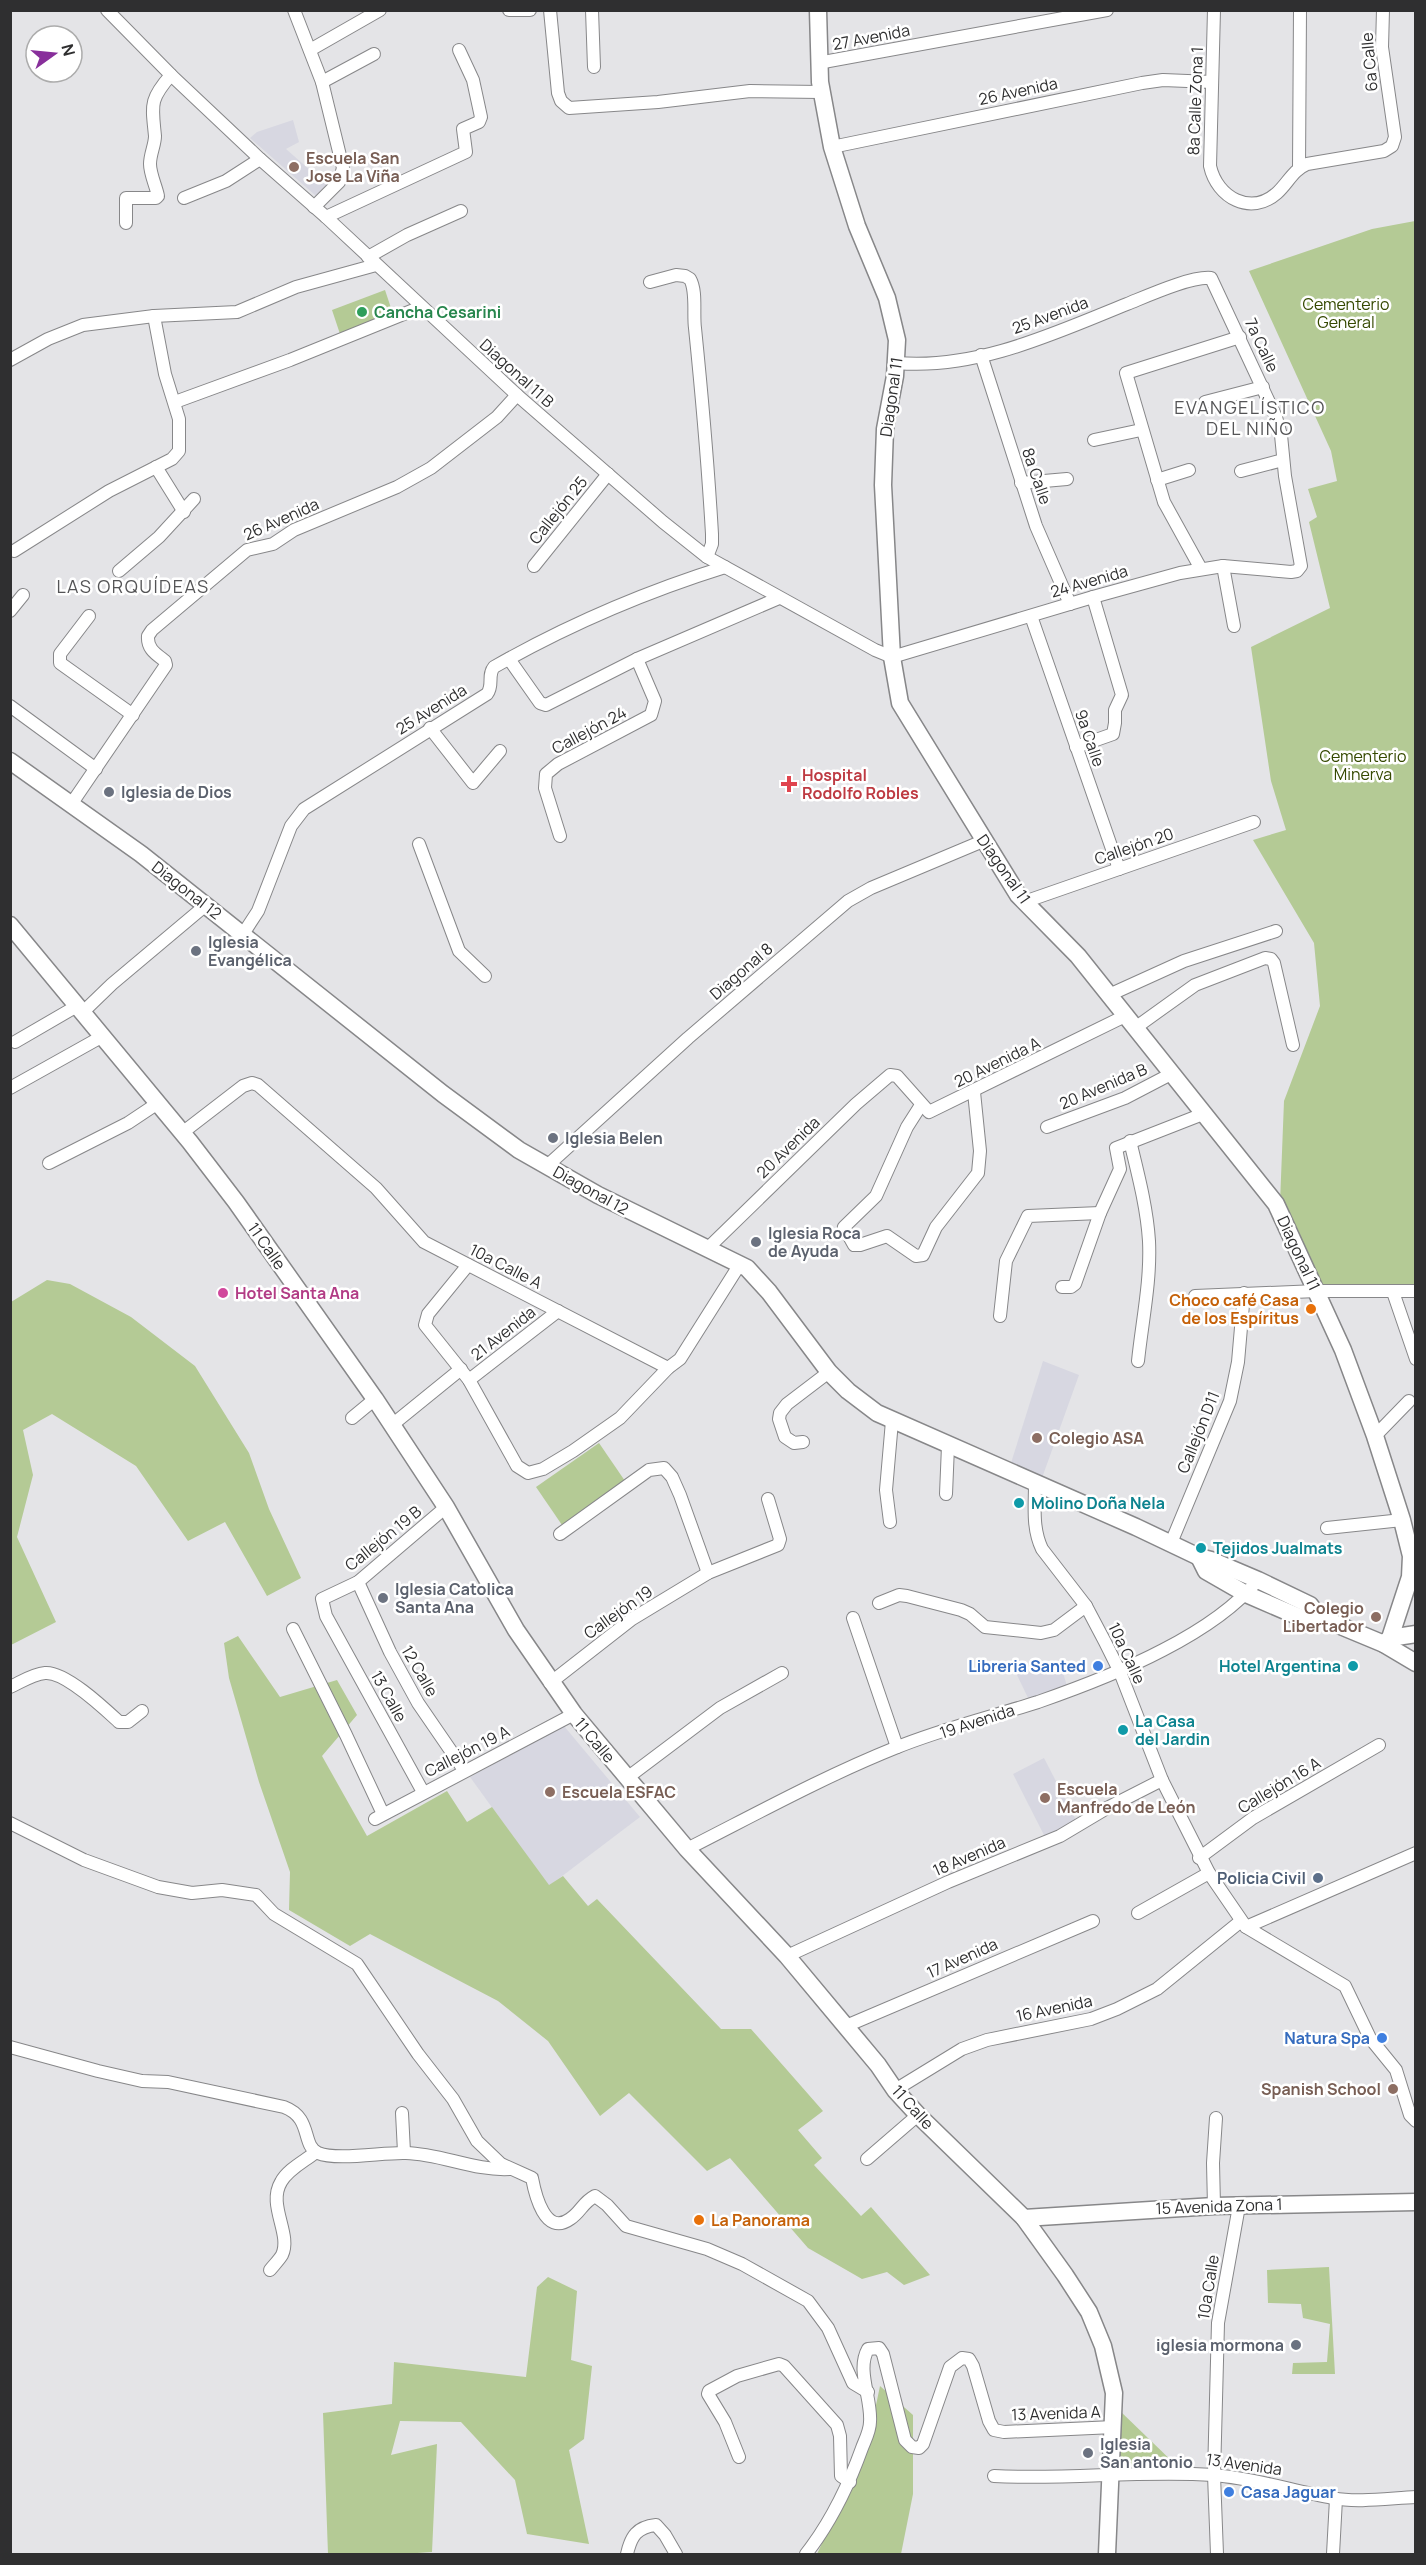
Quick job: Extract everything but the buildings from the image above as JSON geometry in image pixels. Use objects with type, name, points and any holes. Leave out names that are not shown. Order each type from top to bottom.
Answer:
[{"type":"street","name":"Diagonal 11 B","points":[[107,10],[171,75],[260,159],[326,217],[517,395],[706,557],[892,657]]},
{"type":"street","points":[[294,10],[333,117],[343,173],[339,182],[314,207]]},
{"type":"street","points":[[310,50],[380,10]]},
{"type":"street","points":[[509,10],[530,10]]},
{"type":"street","points":[[550,10],[558,93],[561,101],[569,108],[658,102],[750,91],[821,92]]},
{"type":"street","points":[[591,10],[594,67]]},
{"type":"street","name":"Diagonal 11","points":[[818,10],[818,63],[821,92],[832,147],[857,226],[887,298],[897,340],[897,363],[883,456],[892,657],[897,690],[905,712],[983,841],[1024,902],[1078,956],[1272,1197],[1343,1350],[1375,1436],[1402,1520],[1411,1556],[1410,1577],[1387,1641]]},
{"type":"street","name":"27 Avenida","points":[[818,63],[1107,10]]},
{"type":"street","name":"8a Calle Zona 1","points":[[1214,10],[1210,166],[1212,176],[1220,191],[1236,200],[1259,201],[1277,193],[1299,168]]},
{"type":"street","points":[[1299,168],[1300,10]]},
{"type":"street","name":"6a Calle","points":[[1299,168],[1322,160],[1384,151],[1392,146],[1395,137],[1382,47],[1383,10]]},
{"type":"street","points":[[326,217],[466,152],[462,130],[479,122],[481,117],[472,80],[459,50]]},
{"type":"street","points":[[322,82],[374,54]]},
{"type":"street","points":[[126,223],[126,198],[156,198],[158,196],[150,164],[155,138],[152,123],[153,101],[171,75]]},
{"type":"street","name":"26 Avenida","points":[[832,147],[1142,82],[1163,80],[1212,82]]},
{"type":"street","points":[[184,198],[226,181],[260,159]]},
{"type":"street","points":[[10,360],[70,329],[96,322],[154,315],[237,312],[296,287],[372,261],[408,235],[461,211]]},
{"type":"street","points":[[650,282],[681,275],[690,279],[693,288],[712,534],[710,551],[706,557]]},
{"type":"street","name":"25 Avenida","points":[[897,363],[915,364],[981,355],[1039,340],[1164,290],[1211,278]]},
{"type":"street","name":"7a Calle","points":[[1211,278],[1263,387],[1281,435],[1283,459],[1301,558],[1300,569]]},
{"type":"street","points":[[175,402],[290,360],[421,307]]},
{"type":"street","points":[[14,551],[82,506],[172,459],[179,451],[180,433],[175,402],[165,374],[154,315]]},
{"type":"street","points":[[1201,569],[1168,513],[1141,430],[1126,373],[1239,337]]},
{"type":"street","name":"8a Calle","points":[[981,355],[1021,483],[1046,551],[1070,604]]},
{"type":"street","points":[[1205,402],[1263,387]]},
{"type":"street","name":"26 Avenida","points":[[72,803],[166,665],[165,661],[150,648],[147,640],[149,633],[247,550],[273,544],[294,530],[397,487],[431,468],[497,417],[517,395]]},
{"type":"street","points":[[1094,440],[1141,430]]},
{"type":"street","points":[[1241,471],[1283,459]]},
{"type":"street","points":[[156,467],[184,512]]},
{"type":"street","points":[[1157,480],[1189,470]]},
{"type":"street","name":"Callejón 25","points":[[534,566],[608,474]]},
{"type":"street","points":[[1021,483],[1067,479]]},
{"type":"street","points":[[119,571],[184,512],[194,499]]},
{"type":"street","points":[[1223,566],[1234,626]]},
{"type":"street","name":"24 Avenida","points":[[892,657],[1093,597],[1201,569],[1223,566],[1291,572],[1300,569]]},
{"type":"street","name":"25 Avenida","points":[[243,934],[258,911],[291,826],[299,813],[487,694],[492,669],[508,659],[613,609],[725,567]]},
{"type":"street","points":[[10,611],[23,595]]},
{"type":"street","points":[[1076,747],[1113,734],[1114,710],[1122,695],[1093,597]]},
{"type":"street","points":[[508,659],[544,705],[566,697],[637,658],[779,598]]},
{"type":"street","points":[[89,616],[60,654],[60,663],[133,715]]},
{"type":"street","name":"9a Calle","points":[[1031,616],[1119,869]]},
{"type":"street","name":"Callejón 24","points":[[560,836],[544,788],[546,774],[558,764],[651,715],[655,701],[637,658]]},
{"type":"street","points":[[10,706],[96,769]]},
{"type":"street","points":[[430,728],[473,783],[500,751]]},
{"type":"street","name":"Diagonal 12","points":[[10,761],[72,803],[206,905],[443,1094],[519,1150],[628,1210],[740,1264],[753,1274],[769,1292],[829,1372],[860,1401],[892,1421],[1310,1605],[1319,1617]]},
{"type":"street","name":"Callejón 20","points":[[1024,902],[1254,822]]},
{"type":"street","name":"Diagonal 8","points":[[546,1166],[688,1038],[848,901],[872,888],[983,841]]},
{"type":"street","points":[[419,844],[459,951],[485,976]]},
{"type":"street","points":[[15,1042],[80,1009],[206,905]]},
{"type":"street","name":"11 Calle","points":[[10,925],[158,1103],[236,1202],[392,1425],[446,1507],[516,1630],[550,1683],[574,1714],[687,1849],[787,1956],[846,2026],[895,2090],[1024,2218],[1089,2312],[1103,2346],[1114,2393],[1107,2554]]},
{"type":"street","points":[[1109,995],[1184,961],[1276,931]]},
{"type":"street","name":"20 Avenida A","points":[[921,1105],[929,1112],[1130,1022],[1195,985],[1266,958],[1274,963],[1293,1045]]},
{"type":"street","points":[[10,1088],[103,1036]]},
{"type":"street","name":"20 Avenida","points":[[707,1249],[856,1104],[890,1075],[895,1074],[921,1105]]},
{"type":"street","name":"20 Avenida B","points":[[1047,1127],[1116,1102],[1171,1074]]},
{"type":"street","name":"10a Calle A","points":[[182,1133],[243,1086],[252,1083],[262,1087],[376,1188],[421,1239],[668,1368]]},
{"type":"street","points":[[921,1105],[907,1127],[873,1200],[844,1227],[854,1245],[889,1236],[916,1256],[922,1255],[936,1227],[978,1173],[980,1151],[974,1092]]},
{"type":"street","points":[[49,1163],[128,1123],[158,1103]]},
{"type":"street","points":[[1062,1287],[1071,1287],[1075,1284],[1100,1213],[1120,1169],[1116,1148],[1203,1114]]},
{"type":"street","points":[[1130,1141],[1149,1242],[1138,1361]]},
{"type":"street","points":[[1000,1316],[1006,1261],[1028,1216],[1100,1213]]},
{"type":"street","points":[[468,1265],[428,1314],[425,1322],[427,1328],[469,1380],[517,1466],[528,1473],[543,1469],[620,1418],[684,1354],[740,1264]]},
{"type":"street","points":[[1196,1296],[1317,1291],[1416,1291]]},
{"type":"street","points":[[1393,1292],[1416,1359]]},
{"type":"street","name":"Callejón D11","points":[[1171,1543],[1230,1401],[1238,1362],[1244,1293]]},
{"type":"street","name":"21 Avenida","points":[[469,1380],[558,1311]]},
{"type":"street","name":"21 Avenida","points":[[392,1425],[461,1369]]},
{"type":"street","points":[[803,1442],[789,1441],[779,1419],[780,1413],[787,1404],[829,1372]]},
{"type":"street","points":[[352,1418],[375,1400]]},
{"type":"street","points":[[1375,1436],[1408,1401]]},
{"type":"street","points":[[890,1522],[886,1490],[892,1421]]},
{"type":"street","points":[[946,1494],[948,1446]]},
{"type":"street","points":[[560,1534],[649,1470],[664,1468],[680,1495],[708,1573]]},
{"type":"street","name":"10a Calle","points":[[1035,1484],[1034,1527],[1037,1539],[1042,1549],[1086,1606],[1120,1672],[1162,1780],[1199,1858],[1244,1924],[1345,1986],[1370,2038],[1395,2070],[1410,2115],[1416,2121]]},
{"type":"street","name":"Callejón 19","points":[[550,1683],[632,1619],[708,1573],[778,1545],[780,1539],[768,1498]]},
{"type":"street","name":"Callejón 19 B","points":[[326,1616],[322,1599],[358,1582],[446,1507]]},
{"type":"street","points":[[1327,1528],[1402,1520]]},
{"type":"street","name":"Diagonal 12","points":[[1198,1557],[1206,1571],[1246,1594],[1304,1619],[1319,1617],[1387,1641],[1416,1664]]},
{"type":"street","name":"19 Avenida","points":[[687,1849],[821,1779],[897,1747],[1038,1702],[1120,1672],[1187,1637],[1215,1619],[1258,1581]]},
{"type":"street","name":"12 Calle","points":[[358,1582],[390,1652],[412,1693],[464,1770]]},
{"type":"street","points":[[879,1603],[899,1594],[970,1614],[985,1627],[1041,1634],[1054,1630],[1086,1606]]},
{"type":"street","name":"13 Calle","points":[[326,1616],[423,1792]]},
{"type":"street","points":[[853,1618],[897,1747]]},
{"type":"street","name":"Callejón 19 A","points":[[293,1629],[351,1744],[379,1816],[574,1714]]},
{"type":"street","points":[[1387,1641],[1416,1634]]},
{"type":"street","points":[[10,1687],[46,1673],[56,1674],[73,1684],[119,1722],[128,1722],[142,1711]]},
{"type":"street","points":[[627,1778],[720,1708],[782,1673]]},
{"type":"street","name":"Callejón 16 A","points":[[1199,1858],[1253,1818],[1379,1745]]},
{"type":"street","name":"18 Avenida","points":[[787,1956],[948,1882],[1060,1836],[1162,1780]]},
{"type":"street","points":[[13,1825],[84,1860],[158,1887],[192,1893],[222,1890],[256,1894],[274,1914],[357,1964],[418,2054],[453,2098],[477,2141],[501,2163],[532,2178],[537,2204],[547,2218],[560,2223],[571,2219],[585,2202],[595,2196],[607,2205],[626,2226],[707,2249],[742,2264],[808,2301],[828,2328],[853,2383],[868,2392],[870,2425],[850,2482],[825,2529],[806,2554]]},
{"type":"street","name":"16 Avenida","points":[[895,2090],[954,2053],[987,2040],[1091,2019],[1117,2009],[1157,1989],[1244,1924],[1416,1853]]},
{"type":"street","points":[[1138,1913],[1209,1874]]},
{"type":"street","name":"17 Avenida","points":[[846,2026],[1093,1921]]},
{"type":"street","points":[[10,2047],[142,2081],[168,2082],[284,2107],[295,2111],[302,2119],[310,2145],[316,2152],[330,2155],[404,2152],[434,2155],[492,2170],[515,2169]]},
{"type":"street","points":[[402,2113],[404,2152]]},
{"type":"street","points":[[867,2159],[918,2115]]},
{"type":"street","points":[[1214,2206],[1212,2163],[1216,2118]]},
{"type":"street","points":[[270,2270],[282,2255],[284,2247],[277,2205],[279,2185],[290,2172],[316,2152]]},
{"type":"street","name":"15 Avenida Zona 1","points":[[1024,2218],[1214,2206],[1416,2202]]},
{"type":"street","name":"10a Calle","points":[[1217,2554],[1214,2475],[1218,2324],[1239,2206]]},
{"type":"street","name":"13 Avenida A","points":[[868,2392],[864,2371],[865,2355],[868,2349],[874,2347],[883,2354],[905,2440],[912,2447],[919,2448],[923,2444],[950,2367],[962,2358],[969,2359],[973,2366],[988,2421],[994,2430],[1004,2432],[1114,2427]]},
{"type":"street","points":[[739,2457],[725,2422],[708,2394],[709,2391],[737,2376],[779,2364],[784,2366],[837,2425],[840,2436],[840,2476],[850,2482]]},
{"type":"street","name":"13 Avenida","points":[[994,2476],[1040,2478],[1165,2474],[1214,2475],[1269,2482],[1336,2499],[1416,2497]]},
{"type":"street","points":[[1333,2554],[1336,2499]]},
{"type":"street","points":[[627,2554],[635,2533],[645,2527],[656,2525],[666,2535],[676,2554]]},
{"type":"shaded area","name":"Escuela San Jose La Viña","points":[[293,120],[299,142],[286,149],[327,185],[316,196],[250,138],[257,132]]},
{"type":"shaded area","name":"Colegio ASA","points":[[1043,1361],[1079,1375],[1042,1478],[1011,1463]]},
{"type":"shaded area","points":[[1060,1663],[1067,1686],[1031,1704],[1015,1671]]},
{"type":"shaded area","name":"Escuela ESFAC","points":[[564,1726],[640,1817],[549,1886],[470,1777]]},
{"type":"shaded area","name":"Escuela Manfredo de León","points":[[1044,1758],[1077,1822],[1046,1839],[1013,1774]]},
{"type":"green space","points":[[1415,221],[1415,1289],[1323,1290],[1280,1203],[1284,1101],[1320,1006],[1314,943],[1253,840],[1286,830],[1271,781],[1251,647],[1330,608],[1309,522],[1317,517],[1308,489],[1337,481],[1331,451],[1249,271],[1372,229]]},
{"type":"green space","name":"Cancha Cesarini","points":[[385,290],[393,314],[340,334],[332,310]]},
{"type":"green space","points":[[47,1280],[70,1284],[131,1317],[195,1366],[249,1453],[269,1509],[301,1578],[267,1596],[225,1522],[188,1541],[136,1466],[52,1414],[23,1430],[33,1475],[17,1537],[56,1622],[11,1645],[11,1302]]},
{"type":"green space","points":[[599,1443],[625,1481],[562,1525],[536,1487]]},
{"type":"green space","points":[[238,1636],[280,1697],[337,1680],[357,1715],[322,1756],[367,1836],[447,1791],[467,1822],[492,1807],[549,1885],[563,1876],[588,1906],[597,1899],[721,2029],[751,2029],[823,2111],[798,2130],[822,2158],[814,2165],[861,2216],[871,2207],[930,2275],[904,2285],[887,2272],[862,2279],[808,2248],[730,2158],[707,2171],[629,2093],[600,2116],[548,2041],[498,2001],[370,1934],[350,1946],[289,1910],[290,1872],[259,1782],[229,1678],[224,1643]]},
{"type":"green space","points":[[1329,2267],[1335,2374],[1292,2374],[1293,2363],[1327,2362],[1330,2324],[1303,2318],[1301,2304],[1268,2303],[1267,2270]]},
{"type":"green space","points":[[548,2277],[577,2291],[571,2360],[592,2366],[584,2439],[569,2450],[589,2544],[527,2534],[515,2480],[461,2422],[400,2421],[391,2455],[437,2444],[432,2552],[328,2554],[323,2413],[392,2404],[394,2362],[526,2377],[537,2287]]},
{"type":"green space","points":[[880,2386],[913,2415],[913,2494],[901,2554],[817,2554],[867,2448]]},
{"type":"green space","points":[[1119,2410],[1179,2468],[1118,2466]]},
{"type":"place","name":"Escuela San Jose La Viña","points":[[294,167]]},
{"type":"place","name":"Cancha Cesarini","points":[[362,312]]},
{"type":"place","name":"Hospital Rodolfo Robles","points":[[789,784]]},
{"type":"place","name":"Iglesia de Dios","points":[[109,792]]},
{"type":"place","name":"Iglesia Evangélica","points":[[196,951]]},
{"type":"place","name":"Iglesia Belen","points":[[553,1138]]},
{"type":"place","name":"Iglesia Roca de Ayuda","points":[[756,1242]]},
{"type":"place","name":"Hotel Santa Ana","points":[[223,1293]]},
{"type":"place","name":"Choco café Casa de los Espíritus","points":[[1311,1309]]},
{"type":"place","name":"Colegio ASA","points":[[1037,1438]]},
{"type":"place","name":"Molino Doña Nela","points":[[1019,1503]]},
{"type":"place","name":"Tejidos Jualmats","points":[[1201,1548]]},
{"type":"place","name":"Iglesia Catolica Santa Ana","points":[[383,1598]]},
{"type":"place","name":"Colegio Libertador","points":[[1376,1617]]},
{"type":"place","name":"Libreria Santed","points":[[1098,1666]]},
{"type":"place","name":"Hotel Argentina","points":[[1353,1666]]},
{"type":"place","name":"La Casa del Jardin","points":[[1123,1730]]},
{"type":"place","name":"Escuela ESFAC","points":[[550,1792]]},
{"type":"place","name":"Escuela Manfredo de León","points":[[1045,1798]]},
{"type":"place","name":"Policia Civil","points":[[1318,1878]]},
{"type":"place","name":"Natura Spa","points":[[1382,2038]]},
{"type":"place","name":"Spanish School","points":[[1393,2089]]},
{"type":"place","name":"La Panorama","points":[[699,2220]]},
{"type":"place","name":"iglesia mormona","points":[[1296,2345]]},
{"type":"place","name":"Iglesia San antonio","points":[[1088,2453]]},
{"type":"place","name":"Casa Jaguar","points":[[1229,2492]]},
{"type":"district","name":"EVANGELÍSTICO DEL NIÑO","points":[[1250,418]]},
{"type":"district","name":"LAS ORQUÍDEAS","points":[[133,587]]},
{"type":"park label","name":"Cementerio General","points":[[1346,313]]},
{"type":"park label","name":"Cementerio Minerva","points":[[1363,765]]}]
